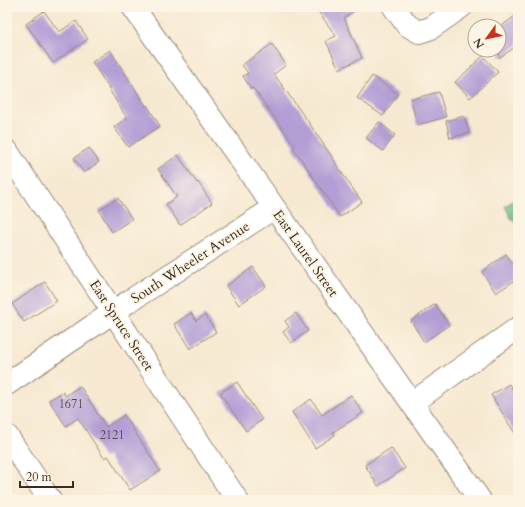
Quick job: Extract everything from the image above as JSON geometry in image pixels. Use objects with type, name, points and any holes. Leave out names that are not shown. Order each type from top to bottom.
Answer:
[{"type":"street","name":"East Laurel Street","points":[[133,7],[480,500]]},
{"type":"street","points":[[394,7],[417,39],[461,7]]},
{"type":"street","name":"East Spruce Street","points":[[7,151],[237,500]]},
{"type":"street","name":"South Wheeler Avenue","points":[[7,384],[114,312],[274,208]]},
{"type":"street","points":[[412,403],[518,328]]},
{"type":"street","points":[[7,436],[50,500]]},
{"type":"green space","points":[[518,198],[518,224],[511,219],[505,206]]},
{"type":"building","points":[[315,7],[359,7],[344,18],[362,58],[339,69],[326,41],[336,36]]},
{"type":"building","points":[[44,11],[59,32],[76,21],[88,39],[53,63],[26,24]]},
{"type":"building","points":[[518,14],[518,45],[507,53],[507,22]]},
{"type":"building","points":[[272,44],[286,65],[274,74],[362,202],[340,217],[293,147],[295,146],[253,88],[251,89],[243,76],[248,73],[242,65]]},
{"type":"building","points":[[110,50],[160,126],[128,147],[114,127],[127,118],[92,62]]},
{"type":"building","points":[[481,58],[485,58],[498,72],[470,98],[455,82]]},
{"type":"building","points":[[372,76],[398,94],[383,116],[357,98]]},
{"type":"building","points":[[439,92],[446,117],[417,125],[411,99]]},
{"type":"building","points":[[464,116],[469,133],[450,138],[446,121]]},
{"type":"building","points":[[379,122],[395,135],[383,151],[366,138]]},
{"type":"building","points":[[89,148],[99,162],[84,173],[74,158]]},
{"type":"building","points":[[178,155],[212,203],[180,225],[166,204],[177,197],[158,169]]},
{"type":"building","points":[[118,198],[132,219],[112,232],[99,210]]},
{"type":"building","points":[[506,254],[518,271],[518,278],[496,293],[482,272]]},
{"type":"building","points":[[253,267],[266,286],[239,305],[226,286]]},
{"type":"building","points":[[45,282],[57,301],[24,322],[12,304]]},
{"type":"building","points":[[435,304],[449,325],[424,342],[411,321]]},
{"type":"building","points":[[191,313],[196,321],[205,315],[216,332],[190,349],[174,324]]},
{"type":"building","points":[[296,313],[308,331],[291,343],[283,332],[289,327],[285,321]]},
{"type":"building","points":[[237,382],[262,420],[246,431],[220,393]]},
{"type":"building","points":[[509,384],[518,398],[518,438],[491,395]]},
{"type":"building","points":[[80,386],[106,427],[124,415],[160,471],[130,490],[108,456],[104,458],[78,418],[66,426],[49,400],[63,392],[65,396]]},
{"type":"building","points":[[351,395],[363,413],[333,432],[335,435],[315,448],[292,412],[311,399],[322,415]]},
{"type":"building","points":[[391,448],[405,468],[378,486],[365,465]]}]
